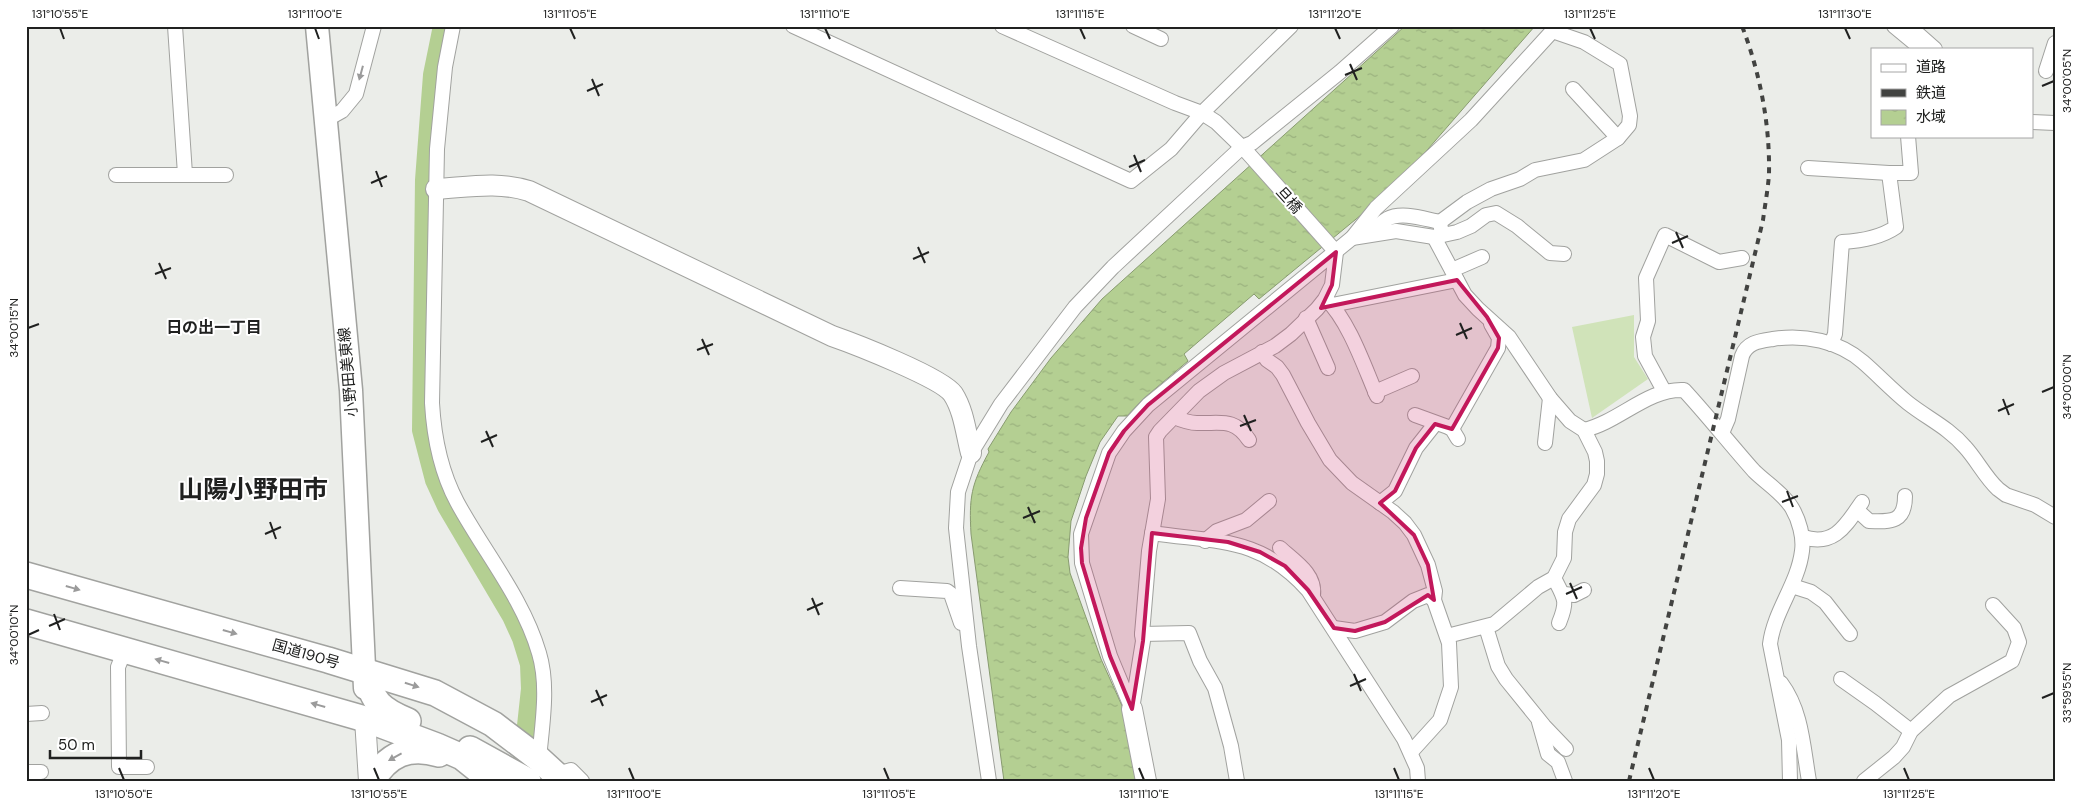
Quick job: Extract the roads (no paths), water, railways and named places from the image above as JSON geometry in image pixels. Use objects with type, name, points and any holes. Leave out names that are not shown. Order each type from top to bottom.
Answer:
[{"type":"highway","name":"国道190号","points":[[26,575],[435,693],[493,724],[543,762]]},
{"type":"highway","points":[[26,622],[365,719],[422,740],[511,778]]},
{"type":"highway","points":[[365,672],[372,695],[386,711],[465,746],[511,778]]},
{"type":"highway","points":[[371,781],[383,765],[392,759],[413,750],[425,750],[440,755],[487,781]]},
{"type":"main road","name":"小野田美東線","points":[[317,26],[324,121],[351,390],[365,672],[365,719]]},
{"type":"street","points":[[175,26],[185,174]]},
{"type":"street","points":[[324,121],[342,110],[356,94],[374,26]]},
{"type":"street","points":[[453,26],[445,67],[437,149],[432,403],[439,458],[456,501],[516,600],[530,626],[540,654],[544,695],[543,762],[571,770],[582,781]]},
{"type":"street","points":[[793,26],[1131,181],[1171,149],[1202,113],[1291,26]]},
{"type":"street","name":"旦橋","points":[[1002,26],[1174,103],[1202,113],[1216,122],[1245,150],[1334,249]]},
{"type":"street","points":[[1133,26],[1161,39]]},
{"type":"street","points":[[989,781],[968,632],[956,528],[958,492],[971,453],[1002,404],[1075,307],[1113,267],[1252,143],[1340,72],[1392,26]]},
{"type":"street","points":[[1894,26],[1917,45],[1917,48]]},
{"type":"street","points":[[1909,26],[1934,48]]},
{"type":"street","points":[[1146,781],[1132,709],[1110,656],[1082,563],[1082,534],[1109,454],[1124,431],[1148,405],[1334,249],[1352,238],[1376,208],[1472,120],[1555,29],[1584,42],[1620,64],[1630,116],[1629,124],[1618,138],[1584,160],[1536,170],[1520,179],[1491,189],[1461,206],[1439,231]]},
{"type":"street","points":[[2044,70],[2055,43]]},
{"type":"street","points":[[1573,89],[1618,138]]},
{"type":"street","points":[[2034,122],[2055,123]]},
{"type":"street","points":[[1808,168],[1889,174],[1911,173],[1908,138]]},
{"type":"street","points":[[1831,344],[1835,334],[1842,242],[1872,238],[1896,227],[1889,174]]},
{"type":"street","points":[[116,175],[226,175]]},
{"type":"street","points":[[436,190],[498,184],[529,191],[832,336],[867,349],[939,383],[952,392],[960,408],[971,453]]},
{"type":"street","points":[[1352,238],[1396,231],[1456,232],[1471,226],[1486,215],[1496,213],[1517,226],[1550,253],[1564,254]]},
{"type":"street","points":[[1439,231],[1454,275],[1465,295],[1509,337],[1550,398],[1570,422],[1584,430],[1595,452],[1597,474],[1594,485],[1569,519],[1565,532],[1564,558],[1554,578],[1538,587],[1494,624],[1447,636]]},
{"type":"street","points":[[1664,391],[1646,356],[1643,337],[1648,321],[1646,278],[1665,235],[1719,262],[1742,258]]},
{"type":"street","points":[[1334,249],[1329,302],[1351,339],[1376,394],[1412,376]]},
{"type":"street","points":[[1132,709],[1143,641],[1149,551],[1158,499],[1156,437],[1199,391],[1224,373],[1275,346],[1291,334],[1306,318],[1329,302],[1454,275],[1482,257]]},
{"type":"street","points":[[1480,364],[1492,349],[1493,341],[1482,313]]},
{"type":"street","points":[[1415,415],[1455,434],[1498,348],[1498,338],[1482,313]]},
{"type":"street","points":[[1306,318],[1328,368]]},
{"type":"street","points":[[1722,433],[1728,419],[1742,356],[1744,351],[1752,344],[1798,337],[1831,344],[1848,351],[1862,361],[1907,402],[1954,435],[1998,489],[2006,495],[2035,505],[2055,517]]},
{"type":"street","points":[[1262,352],[1267,360],[1277,367],[1283,375],[1330,460],[1352,483],[1393,512],[1414,534],[1428,565],[1435,591],[1434,600],[1447,636],[1451,687],[1447,704],[1440,720],[1411,752]]},
{"type":"street","points":[[1584,430],[1597,427],[1664,391],[1684,390],[1755,472],[1791,506],[1803,537],[1799,565],[1772,631],[1770,644],[1789,740],[1790,781]]},
{"type":"street","points":[[1545,443],[1550,398]]},
{"type":"street","points":[[1174,417],[1195,423],[1230,423],[1244,432],[1249,440]]},
{"type":"street","points":[[1380,503],[1395,491],[1416,448],[1435,424]]},
{"type":"street","points":[[1803,537],[1827,538],[1839,534],[1859,506],[1869,521],[1883,521],[1900,517],[1905,510],[1905,496]]},
{"type":"street","points":[[1205,541],[1217,531],[1246,520],[1270,500]]},
{"type":"street","points":[[1152,533],[1205,541],[1228,542],[1272,557],[1296,576],[1334,628],[1411,752],[1417,768],[1418,781]]},
{"type":"street","points":[[1280,548],[1309,575],[1314,587],[1312,596]]},
{"type":"street","points":[[1554,578],[1564,594],[1565,607],[1558,624]]},
{"type":"street","points":[[1792,586],[1811,592],[1826,602],[1850,634]]},
{"type":"street","points":[[900,588],[947,592],[951,594],[961,623],[968,632]]},
{"type":"street","points":[[1564,594],[1574,595],[1584,590]]},
{"type":"street","points":[[1334,628],[1356,630],[1385,622],[1413,602],[1428,595],[1434,600]]},
{"type":"street","points":[[1864,781],[1894,757],[1903,747],[1911,731],[1949,696],[2012,661],[2019,642],[2014,628],[1993,605]]},
{"type":"street","points":[[1486,627],[1498,666],[1506,679],[1566,749]]},
{"type":"street","points":[[1142,634],[1189,633],[1200,661],[1215,688],[1231,746],[1237,781]]},
{"type":"street","points":[[125,650],[118,667],[118,767],[147,767]]},
{"type":"street","points":[[1776,677],[1791,697],[1799,723],[1809,781]]},
{"type":"street","points":[[1841,679],[1876,703],[1911,731]]},
{"type":"street","points":[[26,714],[42,713]]},
{"type":"street","points":[[365,719],[371,781]]},
{"type":"street","points":[[1540,720],[1539,725],[1548,754],[1558,762],[1565,781]]},
{"type":"street","points":[[26,772],[41,772]]},
{"type":"water","points":[[1405,26],[1535,26],[1395,187],[1259,299],[1254,294],[1184,354],[1188,361],[1143,399],[1127,416],[1118,416],[1100,442],[1086,476],[1071,521],[1068,557],[1070,573],[1101,659],[1123,708],[1137,781],[1004,781],[971,534],[970,510],[972,492],[978,474],[989,452],[988,449],[1011,412],[1051,358],[1102,299]]},
{"type":"waterway","points":[[444,26],[434,75],[426,180],[423,430],[436,480],[448,506],[513,616],[523,638],[531,664],[532,689],[522,781]]},
{"type":"railway","points":[[1629,781],[1763,220],[1769,174],[1768,136],[1759,80],[1742,26]]},
{"type":"district","name":"日の出一丁目","points":[[214,327]]},
{"type":"district","name":"山陽小野田市","points":[[253,489]]}]
